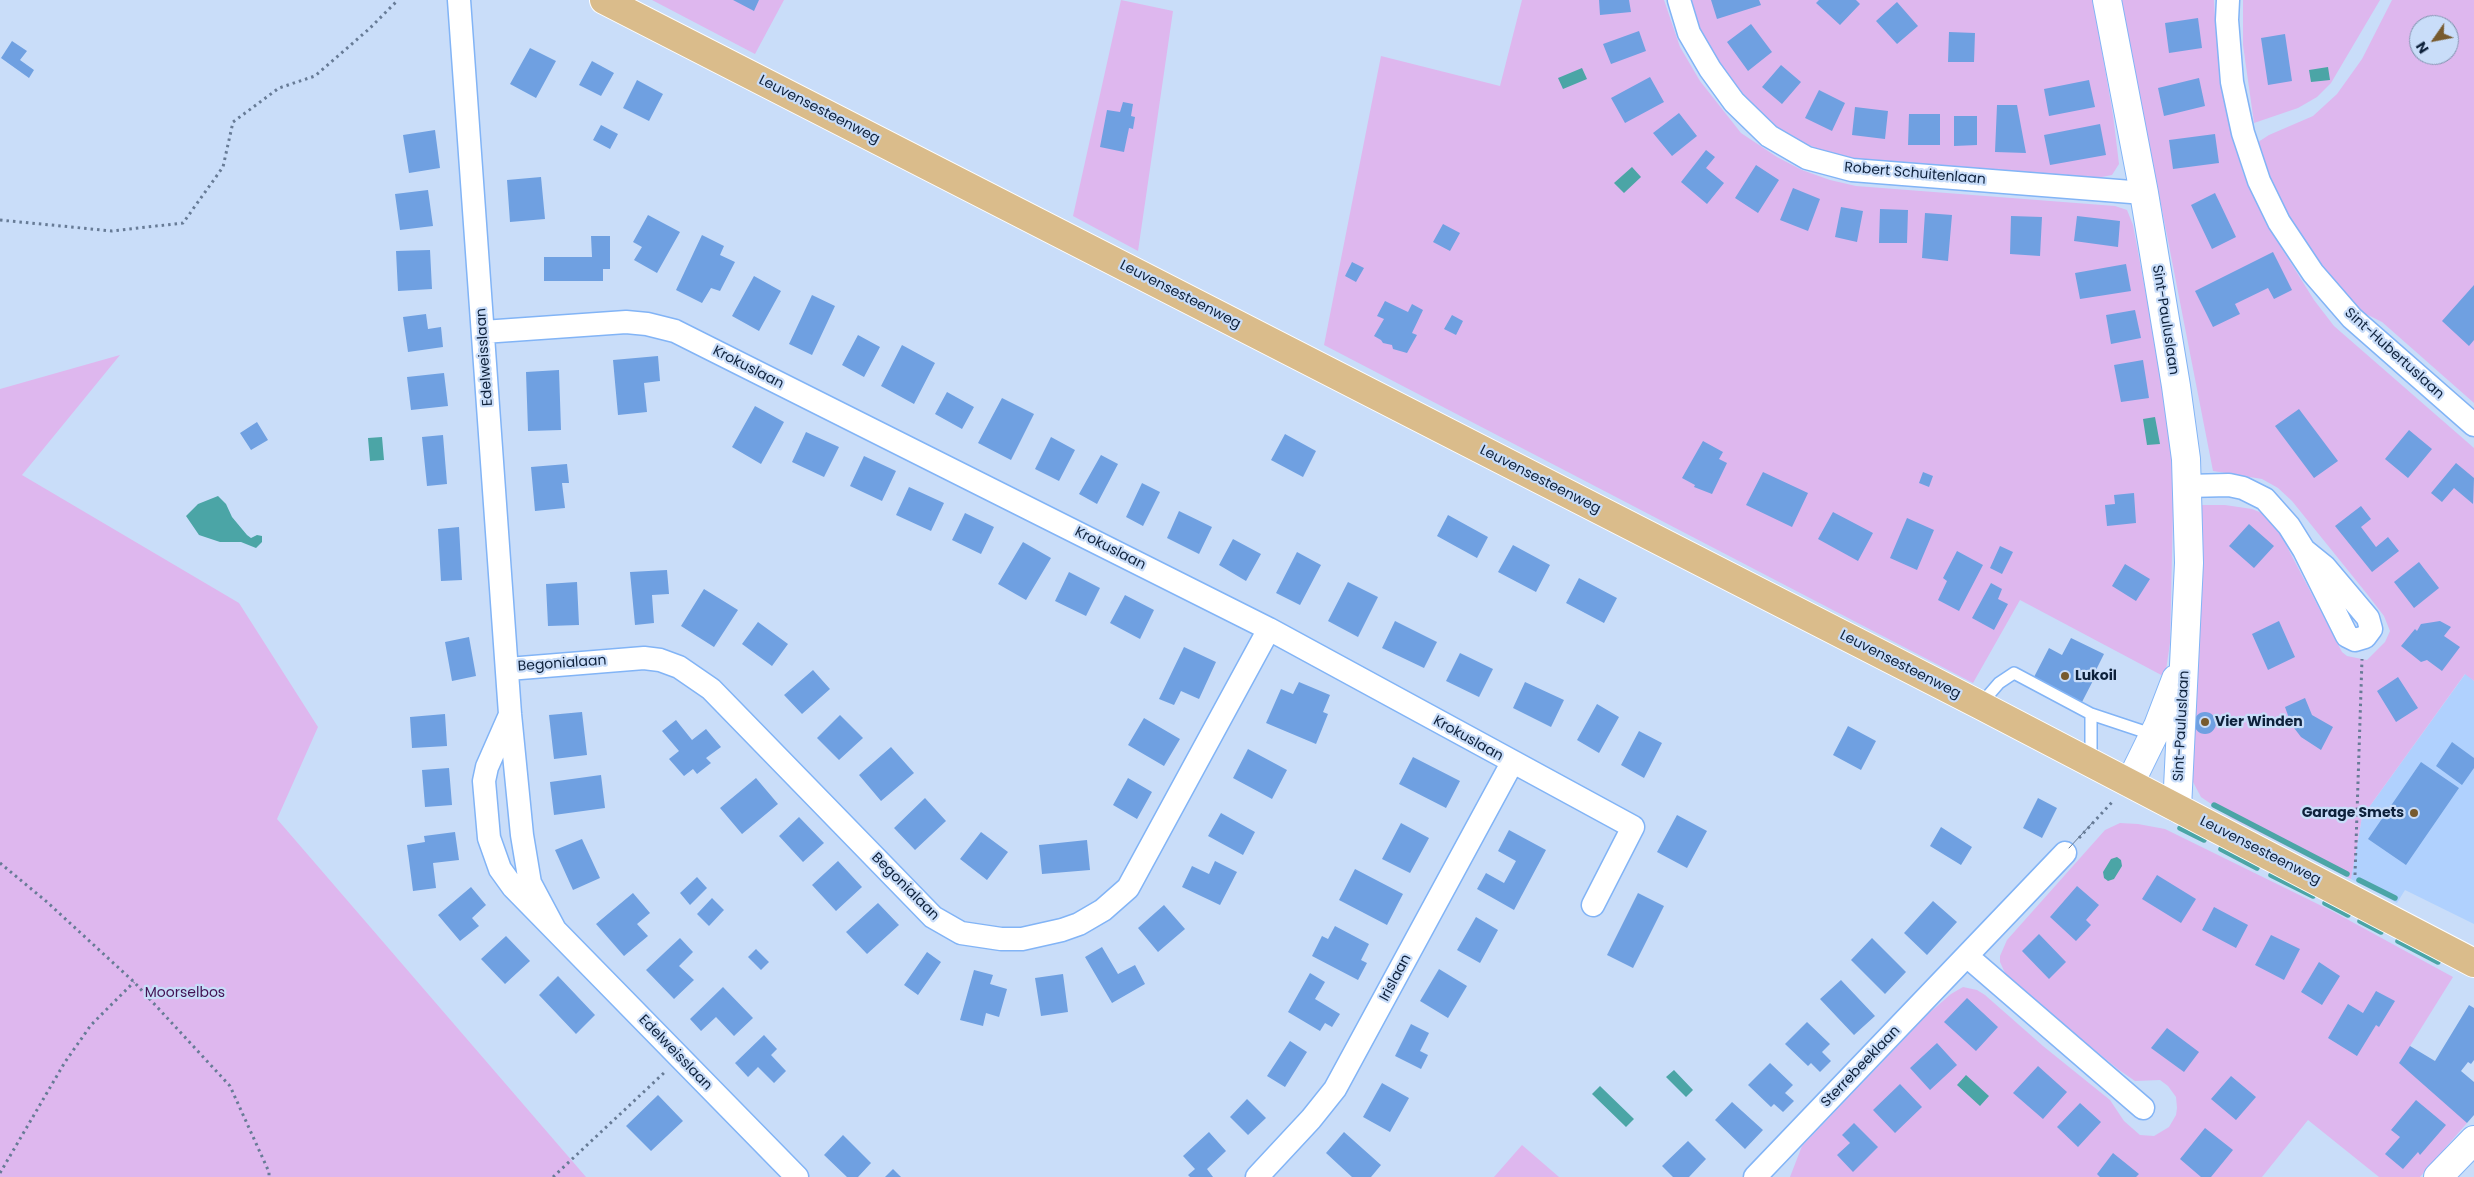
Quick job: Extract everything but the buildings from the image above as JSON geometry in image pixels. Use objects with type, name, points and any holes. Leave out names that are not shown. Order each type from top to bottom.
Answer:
[{"type":"main road","name":"Leuvensesteenweg","points":[[604,0],[1980,705],[2474,963]]},
{"type":"street","name":"Edelweisslaan","points":[[459,0],[510,714],[522,835],[530,883],[554,928]]},
{"type":"street","name":"Robert Schuitenlaan","points":[[1679,0],[1689,33],[1710,69],[1734,102],[1769,136],[1807,158],[1852,170],[2144,193]]},
{"type":"street","name":"Sint-Pauluslaan","points":[[2107,0],[2144,193],[2176,386],[2187,486],[2189,563],[2187,644],[2177,808]]},
{"type":"street","name":"Sint-Hubertuslaan","points":[[2228,0],[2227,20],[2232,82],[2243,133],[2259,181],[2279,222],[2313,273],[2352,318],[2474,425]]},
{"type":"street","name":"Krokuslaan","points":[[483,332],[626,322],[662,327],[675,331],[1268,629],[1633,827],[1593,905]]},
{"type":"street","points":[[2187,486],[2230,485],[2254,492],[2277,510],[2304,550],[2347,636],[2355,640],[2363,638]]},
{"type":"street","name":"Begonialaan","points":[[508,669],[644,658],[660,660],[679,667],[711,689],[933,917],[961,933],[1001,939],[1022,939],[1062,930],[1078,924],[1104,910],[1128,888],[1268,629]]},
{"type":"street","name":"Sint-Pauluslaan","points":[[2130,783],[2168,704],[2187,644]]},
{"type":"street","name":"Edelweisslaan","points":[[510,714],[487,768],[485,788],[489,838],[496,862],[507,879],[680,1059],[797,1177]]},
{"type":"street","name":"Irislaan","points":[[1257,1177],[1304,1128],[1335,1089],[1512,763]]},
{"type":"street","points":[[485,788],[492,780],[502,778],[512,782],[518,790]]},
{"type":"street","points":[[489,838],[496,846],[506,848],[516,844],[522,835]]},
{"type":"street","name":"Sterrebeeklaan","points":[[1755,1177],[2065,853]]},
{"type":"street","points":[[1968,956],[2143,1108]]},
{"type":"street","points":[[2438,1177],[2474,1140]]},
{"type":"lane","points":[[1980,705],[2000,683],[2014,673],[2091,714],[2154,735]]},
{"type":"lane","points":[[2091,714],[2091,763]]},
{"type":"path","points":[[0,220],[112,231],[183,223],[224,167],[233,122],[279,88],[315,76],[369,29],[398,0]]},
{"type":"path","points":[[2355,900],[2363,638]]},
{"type":"path","points":[[2065,853],[2101,814]]},
{"type":"path","points":[[0,863],[134,982],[230,1086],[270,1177]]},
{"type":"path","points":[[0,1172],[65,1062],[91,1025],[134,982]]},
{"type":"path","points":[[553,1177],[680,1059]]},
{"type":"shaded area","points":[[2328,67],[2330,80],[2311,82],[2309,70]]},
{"type":"shaded area","points":[[1582,68],[1587,79],[1563,89],[1558,78]]},
{"type":"shaded area","points":[[1632,167],[1641,177],[1624,193],[1614,183]]},
{"type":"shaded area","points":[[2155,417],[2160,444],[2147,445],[2143,419]]},
{"type":"shaded area","points":[[382,437],[384,460],[370,461],[368,438]]},
{"type":"shaded area","points":[[218,496],[226,504],[232,517],[247,535],[251,538],[257,535],[262,536],[262,542],[256,548],[241,542],[220,542],[199,535],[186,516],[198,504]]},
{"type":"shaded area","points":[[2466,673],[2474,681],[2474,924],[2405,890],[2397,903],[2351,879],[2362,817]]},
{"type":"shaded area","points":[[2117,857],[2121,860],[2122,866],[2114,879],[2108,881],[2104,878],[2103,872],[2111,859]]},
{"type":"shaded area","points":[[1674,1070],[1693,1090],[1686,1097],[1666,1077]]},
{"type":"shaded area","points":[[1966,1075],[1989,1096],[1980,1106],[1957,1085]]},
{"type":"shaded area","points":[[1600,1086],[1634,1119],[1626,1127],[1592,1094]]},
{"type":"green space","points":[[652,0],[784,0],[755,54]]},
{"type":"green space","points":[[1121,0],[1173,11],[1138,251],[1073,216]]},
{"type":"green space","points":[[1522,0],[1664,0],[1680,47],[1700,81],[1741,133],[1777,157],[1802,170],[1830,180],[1856,186],[2115,206],[2127,210],[2133,225],[2166,401],[2174,468],[2170,643],[2165,677],[2020,600],[1973,683],[1324,345],[1381,56],[1500,86]]},
{"type":"green space","points":[[1689,0],[2093,0],[2113,115],[2119,164],[2112,175],[2097,178],[1850,159],[1818,149],[1790,137],[1746,104],[1705,49]]},
{"type":"green space","points":[[2121,0],[2214,0],[2216,36],[2226,110],[2243,173],[2266,223],[2314,300],[2334,326],[2474,448],[2474,681],[2465,674],[2362,817],[2351,879],[2230,817],[2201,797],[2193,782],[2200,505],[2225,505],[2252,509],[2267,515],[2282,537],[2342,652],[2347,656],[2367,660],[2385,642],[2390,631],[2384,616],[2367,594],[2292,501],[2278,488],[2262,479],[2213,471]]},
{"type":"green space","points":[[2243,0],[2380,0],[2331,83],[2317,97],[2298,108],[2254,123],[2243,45]]},
{"type":"green space","points":[[2392,0],[2474,0],[2474,403],[2382,322],[2358,310],[2327,275],[2284,212],[2255,144],[2269,135],[2313,116],[2337,94],[2362,59]]},
{"type":"green space","name":"Moorselbos","points":[[120,355],[22,475],[239,603],[318,727],[277,819],[586,1177],[0,1177],[0,389]]},
{"type":"green space","points":[[2120,823],[2165,829],[2332,911],[2453,977],[2410,1046],[2467,1123],[2420,1177],[2379,1177],[2308,1120],[2262,1177],[1790,1177],[1802,1146],[1928,1014],[1951,994],[1963,987],[1977,990],[1985,995],[2043,1046],[2110,1100],[2124,1121],[2140,1135],[2154,1136],[2169,1127],[2176,1115],[2177,1108],[2176,1097],[2168,1086],[2160,1080],[2135,1081],[2119,1070],[2026,994],[2005,973],[2000,962],[2000,956],[2007,940],[2105,830]]},
{"type":"green space","points":[[1522,1145],[1559,1177],[1494,1177]]},
{"type":"waterway","points":[[2214,805],[2347,874]]},
{"type":"waterway","points":[[2180,828],[2204,840]]},
{"type":"waterway","points":[[2221,849],[2257,868]]},
{"type":"waterway","points":[[2271,875],[2313,896]]},
{"type":"waterway","points":[[2359,880],[2395,898]]},
{"type":"waterway","points":[[2325,903],[2348,915]]},
{"type":"waterway","points":[[2360,921],[2381,932]]},
{"type":"waterway","points":[[2398,941],[2438,962]]},
{"type":"tram line","points":[[2069,848],[2093,822]]},
{"type":"place","name":"Lukoil","points":[[2065,676]]},
{"type":"place","name":"Vier Winden","points":[[2205,722]]},
{"type":"place","name":"Garage Smets","points":[[2414,813]]}]
